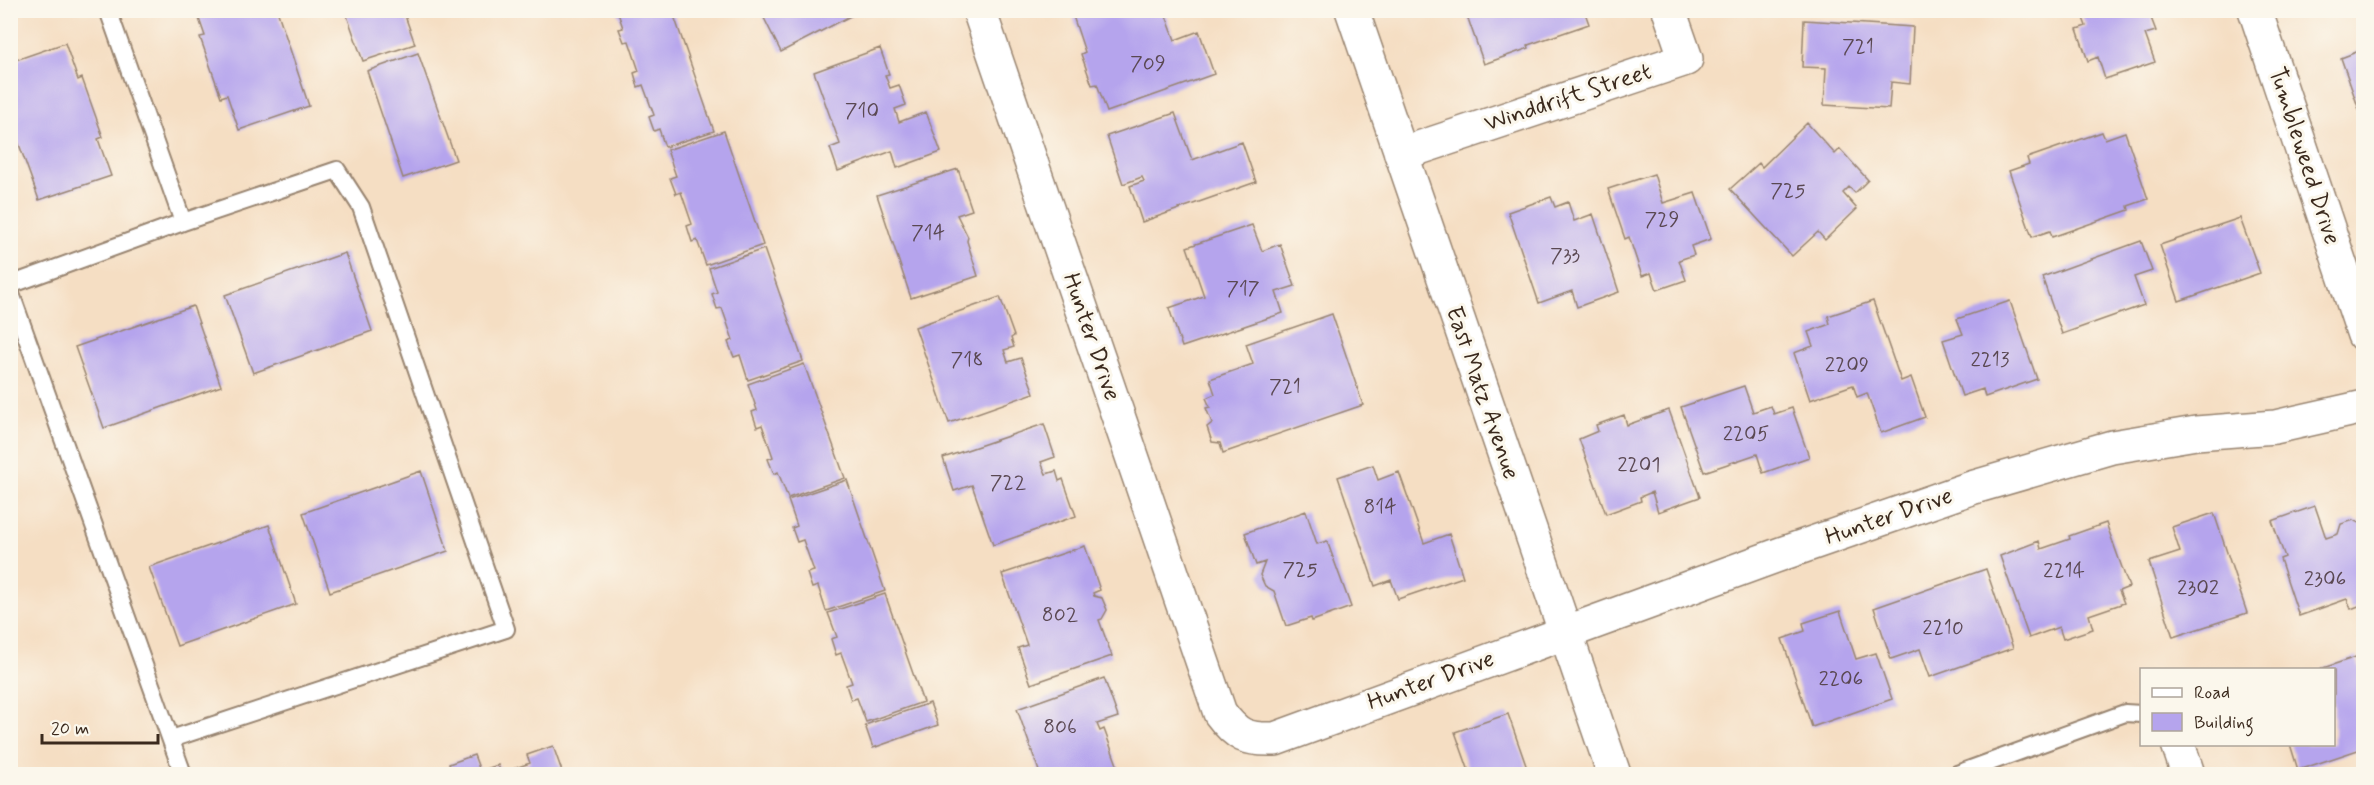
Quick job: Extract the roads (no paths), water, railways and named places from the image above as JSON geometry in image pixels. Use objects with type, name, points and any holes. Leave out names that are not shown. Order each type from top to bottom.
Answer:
[{"type":"street","name":"Hunter Drive","points":[[979,10],[1220,713],[1233,730],[1252,740],[1275,739],[1564,632],[1960,492],[2112,447],[2196,434],[2275,427],[2364,407]]},
{"type":"street","name":"East Matz Avenue","points":[[1352,10],[1614,774]]},
{"type":"street","name":"Winddrift Street","points":[[1401,154],[1686,59],[1669,10]]},
{"type":"street","name":"Tumbleweed Drive","points":[[2255,10],[2364,335]]},
{"type":"street","points":[[2179,746],[2188,774]]},
{"type":"lane","points":[[108,10],[183,222]]},
{"type":"lane","points":[[10,285],[183,222],[338,170],[361,207],[506,629],[171,740]]},
{"type":"lane","points":[[10,291],[183,774]]},
{"type":"lane","points":[[1957,774],[2125,713],[2140,714]]}]
